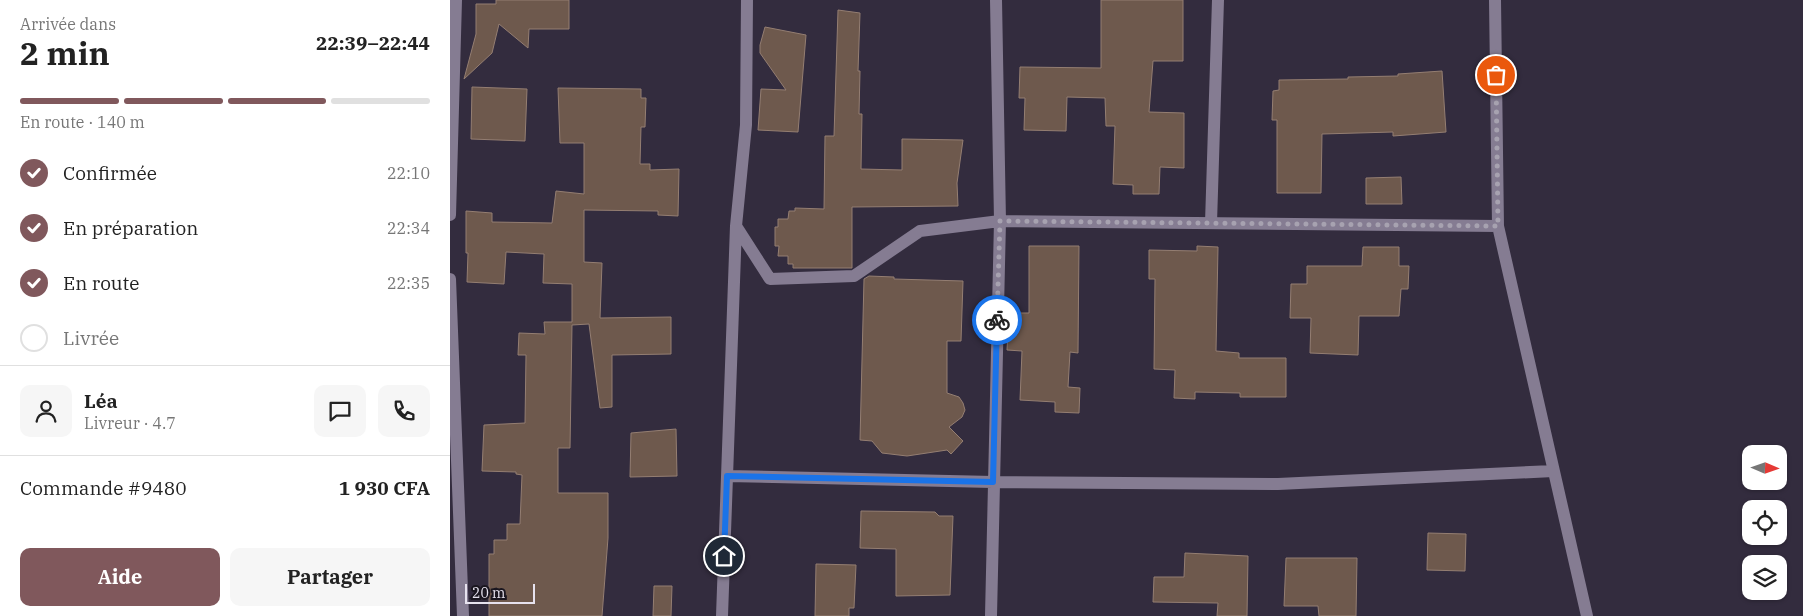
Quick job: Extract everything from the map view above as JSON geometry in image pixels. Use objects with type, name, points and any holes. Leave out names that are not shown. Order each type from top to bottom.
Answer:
[{"type":"street","points":[[450,215],[456,0]]},
{"type":"street","points":[[722,616],[736,226],[746,125],[747,0]]},
{"type":"street","points":[[991,616],[1000,221],[996,0]]},
{"type":"street","points":[[1211,223],[1218,0]]},
{"type":"street","points":[[1494,0],[1498,226],[1587,616]]},
{"type":"street","points":[[736,226],[770,279],[854,276],[920,232],[1000,221],[1498,226]]},
{"type":"street","points":[[450,278],[463,616]]},
{"type":"street","points":[[727,476],[993,482],[1278,484],[1553,471]]},
{"type":"building","points":[[496,0],[569,0],[569,29],[529,29],[528,48],[499,24],[492,53],[464,79],[476,34],[476,4],[496,4]]},
{"type":"building","points":[[1101,0],[1183,0],[1183,61],[1153,61],[1149,112],[1184,113],[1184,168],[1160,167],[1159,194],[1133,194],[1133,185],[1113,184],[1115,126],[1106,126],[1105,98],[1067,97],[1066,131],[1024,130],[1025,98],[1019,98],[1020,67],[1101,68]]},
{"type":"building","points":[[838,10],[860,13],[858,71],[860,71],[859,114],[862,114],[861,169],[902,170],[902,139],[963,140],[957,183],[958,206],[852,207],[852,268],[793,268],[793,264],[788,264],[788,256],[778,256],[779,246],[775,246],[775,227],[778,227],[778,219],[788,219],[789,211],[795,211],[795,208],[824,209],[825,136],[834,136]]},
{"type":"building","points":[[765,27],[806,35],[798,132],[758,130],[761,89],[786,90],[760,53],[760,45]]},
{"type":"building","points":[[1442,71],[1446,132],[1393,136],[1393,132],[1322,134],[1321,193],[1277,193],[1277,120],[1272,120],[1273,91],[1279,90],[1279,80],[1348,79],[1348,77],[1398,76],[1398,74]]},
{"type":"building","points":[[472,87],[527,89],[525,141],[471,139]]},
{"type":"building","points":[[558,88],[641,89],[641,98],[646,98],[645,127],[641,127],[640,164],[650,164],[650,170],[679,169],[678,216],[658,215],[658,211],[584,210],[584,262],[602,263],[600,318],[671,317],[671,354],[612,355],[612,407],[600,408],[589,324],[572,325],[570,448],[558,448],[558,493],[608,493],[608,538],[602,616],[489,616],[489,554],[494,554],[494,540],[507,540],[507,524],[520,524],[522,475],[516,474],[516,472],[482,471],[484,425],[525,423],[526,355],[518,355],[519,333],[545,334],[544,322],[572,322],[572,284],[543,283],[544,254],[506,252],[504,284],[467,282],[466,211],[492,213],[492,222],[552,223],[556,191],[584,194],[584,143],[560,143]]},
{"type":"building","points":[[1401,177],[1402,204],[1366,204],[1366,178]]},
{"type":"building","points":[[1029,246],[1079,246],[1078,353],[1070,352],[1068,387],[1080,388],[1079,413],[1055,412],[1055,402],[1020,400],[1022,351],[1007,350],[1009,313],[1029,313]]},
{"type":"building","points":[[1197,246],[1218,247],[1216,351],[1239,353],[1239,358],[1286,358],[1286,397],[1240,397],[1240,393],[1195,392],[1195,399],[1174,398],[1175,370],[1154,369],[1155,279],[1149,279],[1149,250],[1197,251]]},
{"type":"building","points":[[1363,247],[1399,247],[1399,266],[1409,266],[1408,289],[1401,289],[1399,316],[1359,316],[1358,355],[1310,353],[1311,318],[1290,318],[1291,284],[1307,284],[1307,266],[1362,266]]},
{"type":"building","points":[[869,276],[894,277],[894,279],[963,281],[961,341],[947,341],[947,393],[959,397],[965,410],[962,417],[949,427],[963,441],[951,454],[947,450],[907,456],[882,453],[872,441],[860,440],[864,279]]},
{"type":"building","points":[[676,429],[677,476],[630,477],[631,433]]},
{"type":"building","points":[[861,511],[935,512],[939,516],[953,516],[950,595],[896,596],[896,549],[860,548]]},
{"type":"building","points":[[1428,533],[1466,534],[1465,571],[1427,570]]},
{"type":"building","points":[[1185,553],[1248,556],[1247,616],[1217,616],[1218,603],[1153,602],[1154,577],[1184,577]]},
{"type":"building","points":[[1286,558],[1357,558],[1356,616],[1319,616],[1318,606],[1284,606]]},
{"type":"building","points":[[816,564],[856,565],[854,608],[849,608],[849,616],[815,616]]},
{"type":"building","points":[[654,586],[672,586],[671,616],[653,616]]},
{"type":"way so far","points":[[997,320],[1000,221],[1498,226],[1496,75]]},
{"type":"route","points":[[724,556],[727,476],[993,482],[997,320]]}]
